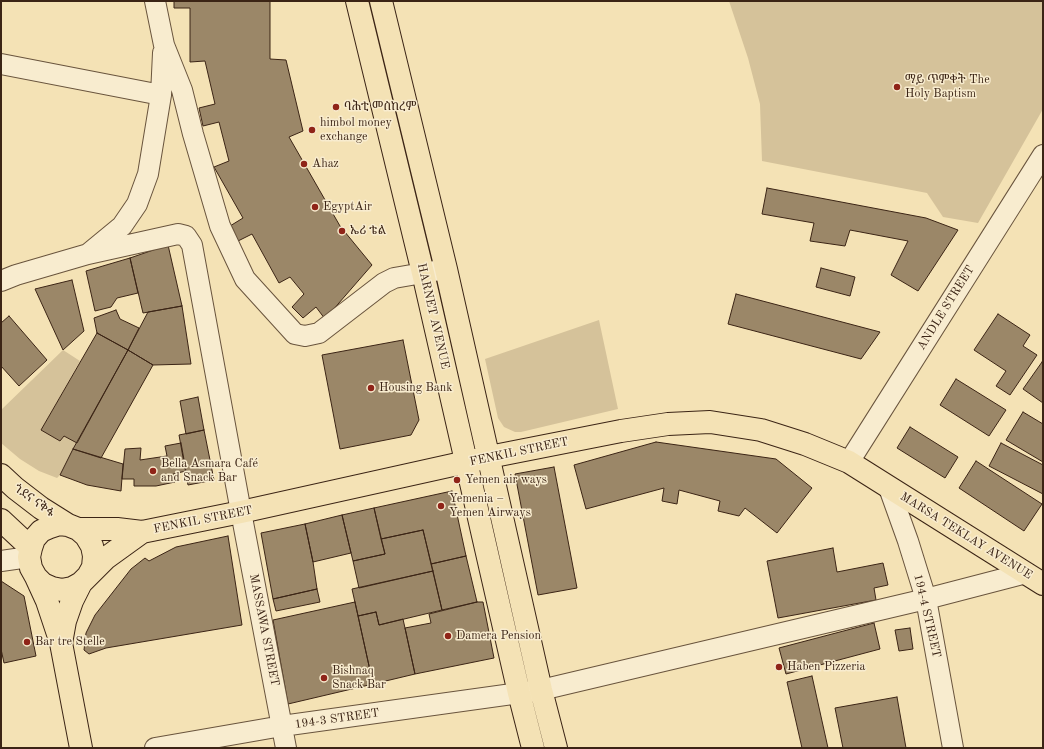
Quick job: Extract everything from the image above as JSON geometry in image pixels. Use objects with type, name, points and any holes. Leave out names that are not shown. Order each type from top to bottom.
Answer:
[{"type":"main road","name":"HARNET AVENUE","points":[[358,1],[424,273],[519,693],[533,748]]},
{"type":"main road","name":"HARNET AVENUE","points":[[381,1],[446,269],[556,748]]},
{"type":"main road","name":"FENKIL STREET","points":[[142,532],[241,512],[489,457],[668,424],[710,422],[761,430],[805,444],[849,462],[889,488]]},
{"type":"main road","name":"ጎደና ናቅፋ","points":[[1,475],[41,508],[73,527]]},
{"type":"main road","name":"MARSA TEKLAY AVENUE","points":[[889,488],[1034,579]]},
{"type":"main road","points":[[1,520],[32,561],[43,584],[62,590],[72,588],[84,580],[106,558],[142,532]]},
{"type":"main road","points":[[81,748],[61,643],[32,561],[34,539],[41,531],[50,526],[59,524],[73,527],[142,532]]},
{"type":"main road","points":[[61,643],[65,621],[72,601],[93,567],[94,556],[92,546],[86,536],[73,527]]},
{"type":"street","points":[[155,1],[164,45],[182,90],[193,134],[220,226],[245,279],[295,334],[306,336],[320,333],[384,283],[394,278],[446,269]]},
{"type":"street","points":[[88,254],[122,226],[137,204],[148,174],[161,95],[164,45]]},
{"type":"street","points":[[1,64],[161,95]]},
{"type":"street","name":"ANDLE STREET","points":[[849,462],[1043,155]]},
{"type":"street","name":"MASSAWA STREET","points":[[1,281],[16,275],[88,254],[178,234],[186,236],[192,245],[286,748]]},
{"type":"street","name":"194-4 STREET","points":[[889,488],[908,541],[926,599],[954,748]]},
{"type":"street","points":[[1,561],[32,561]]},
{"type":"street","name":"194-3 STREET","points":[[155,748],[282,726],[542,690],[926,599],[1034,579]]},
{"type":"shaded area","name":"ማይ ጥምቀት The Holy Baptism","points":[[729,1],[1043,1],[1043,109],[978,223],[943,217],[927,193],[762,161],[760,104],[748,58]]},
{"type":"shaded area","points":[[599,320],[618,409],[521,432],[515,432],[504,427],[498,418],[485,359]]},
{"type":"shaded area","points":[[63,350],[80,361],[41,430],[60,441],[64,436],[77,443],[57,478],[39,471],[20,459],[1,443],[1,410]]},
{"type":"building","points":[[174,1],[270,1],[270,59],[286,60],[303,131],[289,137],[340,226],[372,265],[325,319],[316,307],[303,318],[292,307],[304,294],[290,277],[279,283],[252,234],[238,241],[230,226],[243,218],[214,167],[229,161],[219,122],[203,126],[199,108],[215,104],[205,61],[190,62],[190,8],[174,8]]},
{"type":"building","points":[[767,188],[926,218],[958,230],[918,291],[891,275],[908,241],[850,230],[845,246],[810,241],[814,223],[762,214]]},
{"type":"building","points":[[168,245],[182,306],[143,313],[130,258]]},
{"type":"building","points":[[130,258],[138,293],[117,298],[111,307],[95,311],[86,271]]},
{"type":"building","points":[[821,268],[855,277],[850,296],[816,287]]},
{"type":"building","points":[[72,280],[84,331],[63,350],[35,289]]},
{"type":"building","points":[[736,294],[880,332],[861,359],[728,324]]},
{"type":"building","points":[[182,306],[191,364],[153,365],[128,350],[148,312]]},
{"type":"building","points":[[116,310],[120,319],[139,328],[128,350],[97,333],[94,318]]},
{"type":"building","points":[[998,314],[1030,335],[1023,346],[1037,355],[1010,395],[996,386],[1006,371],[974,350]]},
{"type":"building","points":[[9,316],[47,360],[19,386],[1,366],[1,323]]},
{"type":"building","points":[[97,333],[128,350],[77,443],[64,436],[60,441],[41,430]]},
{"type":"building","name":"Housing Bank","points":[[403,340],[419,420],[411,435],[340,449],[322,355]]},
{"type":"building","points":[[128,350],[153,365],[101,458],[73,449]]},
{"type":"building","points":[[1042,362],[1043,363],[1043,403],[1023,389]]},
{"type":"building","points":[[956,379],[1006,410],[989,436],[940,405]]},
{"type":"building","points":[[198,397],[204,430],[186,434],[180,401]]},
{"type":"building","points":[[1023,412],[1043,424],[1043,462],[1006,440]]},
{"type":"building","points":[[910,427],[958,457],[945,478],[897,448]]},
{"type":"building","points":[[204,430],[214,480],[188,485],[179,435]]},
{"type":"building","points":[[656,442],[776,459],[812,488],[777,533],[745,508],[739,516],[718,511],[720,501],[679,490],[677,504],[662,501],[664,488],[586,509],[574,465]]},
{"type":"building","points":[[181,443],[186,471],[173,474],[175,482],[156,486],[134,486],[134,479],[122,479],[125,449],[141,448],[140,460],[167,456],[165,446]]},
{"type":"building","points":[[1001,443],[1043,465],[1043,494],[989,466]]},
{"type":"building","points":[[73,449],[123,464],[121,491],[87,485],[60,475]]},
{"type":"building","points":[[976,461],[1042,504],[1024,531],[959,488]]},
{"type":"building","points":[[554,467],[577,588],[538,595],[515,474]]},
{"type":"building","points":[[452,491],[466,556],[431,564],[423,530],[381,539],[374,508]]},
{"type":"building","points":[[374,508],[385,554],[353,561],[342,515]]},
{"type":"building","points":[[342,515],[351,553],[313,562],[305,524]]},
{"type":"building","points":[[305,524],[317,589],[273,599],[261,533]]},
{"type":"building","points":[[423,530],[433,571],[359,588],[353,561],[385,554],[381,539]]},
{"type":"building","points":[[228,536],[242,625],[106,648],[89,654],[84,650],[86,633],[95,615],[131,569],[145,558],[149,561],[176,547]]},
{"type":"building","points":[[833,548],[837,572],[883,563],[888,585],[874,588],[876,600],[778,618],[767,561]]},
{"type":"building","points":[[466,556],[477,602],[442,610],[431,564]]},
{"type":"building","points":[[433,571],[442,610],[379,625],[376,612],[358,616],[352,589]]},
{"type":"building","points":[[1,581],[24,596],[36,656],[4,663],[1,649]]},
{"type":"building","points":[[317,589],[320,602],[276,611],[273,599]]},
{"type":"building","points":[[355,602],[373,684],[288,704],[273,620]]},
{"type":"building","points":[[477,602],[483,602],[494,658],[415,674],[405,628],[431,623],[429,614]]},
{"type":"building","points":[[376,612],[379,625],[403,619],[415,674],[373,684],[358,616]]},
{"type":"building","points":[[874,623],[880,649],[786,674],[779,648]]},
{"type":"building","points":[[910,628],[913,649],[899,651],[895,630]]},
{"type":"building","points":[[812,676],[828,748],[802,748],[787,682]]},
{"type":"building","points":[[897,697],[906,748],[843,748],[835,708]]},
{"type":"place","name":"ማይ ጥምቀት The Holy Baptism","points":[[897,87]]},
{"type":"place","name":"ባሕቲ መስከረም","points":[[336,107]]},
{"type":"place","name":"himbol money exchange","points":[[312,130]]},
{"type":"place","name":"Ahaz","points":[[304,164]]},
{"type":"place","name":"EgyptAir","points":[[315,207]]},
{"type":"place","name":"ኤሪ ቴል","points":[[342,231]]},
{"type":"place","name":"Housing Bank","points":[[371,388]]},
{"type":"place","name":"Bella Asmara Café and Snack Bar","points":[[153,471]]},
{"type":"place","name":"Yemen air ways","points":[[457,480]]},
{"type":"place","name":"Yemenia – Yemen Airways","points":[[441,506]]},
{"type":"place","name":"Damera Pension","points":[[448,636]]},
{"type":"place","name":"Bar tre Stelle","points":[[27,642]]},
{"type":"place","name":"Haben Pizzeria","points":[[779,667]]},
{"type":"place","name":"Bishnaq Snack Bar","points":[[324,678]]}]
